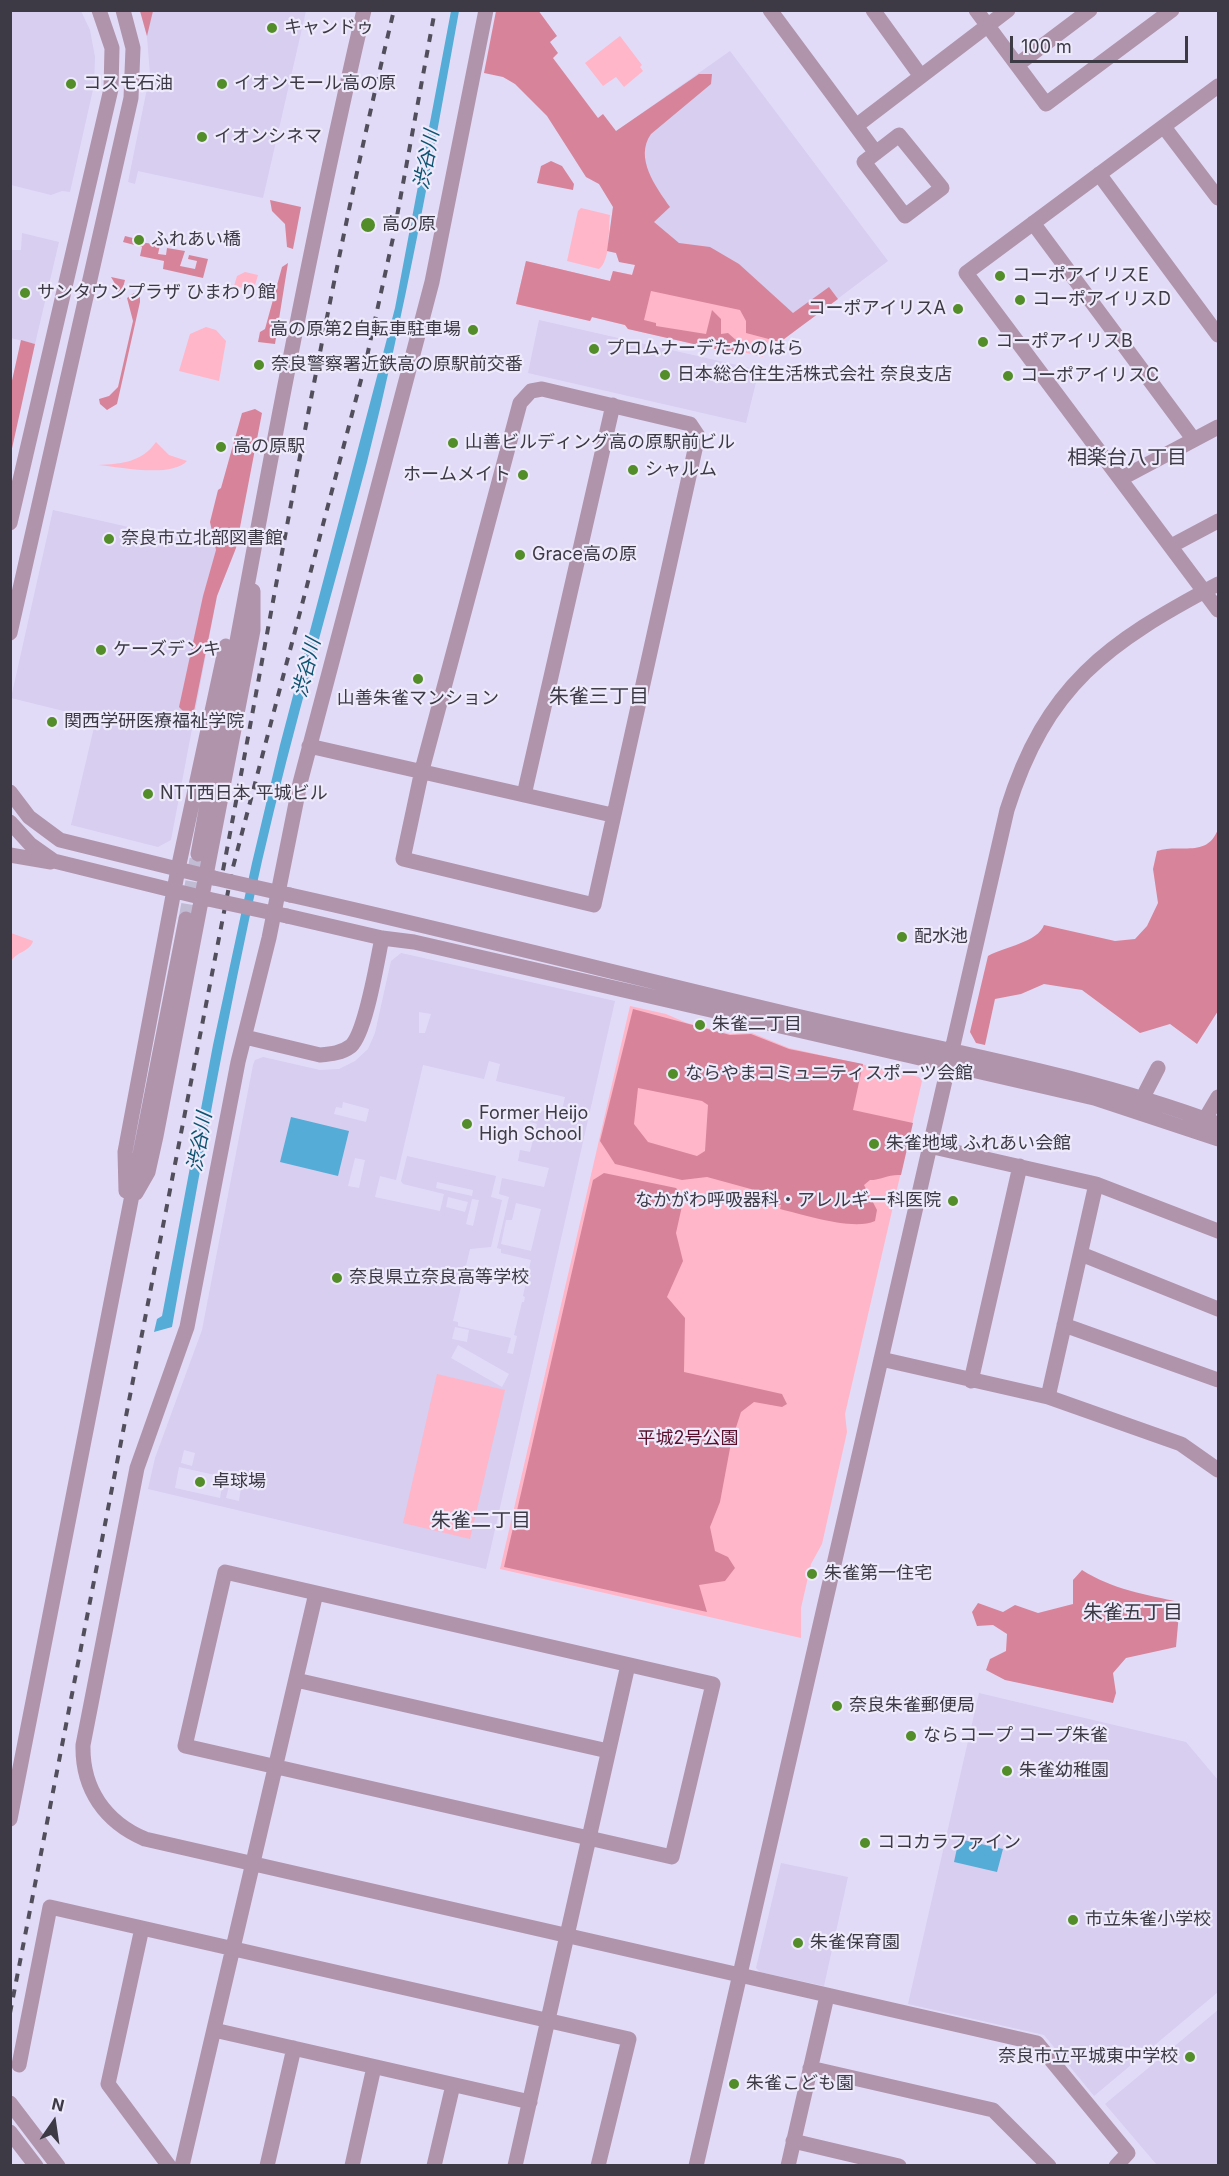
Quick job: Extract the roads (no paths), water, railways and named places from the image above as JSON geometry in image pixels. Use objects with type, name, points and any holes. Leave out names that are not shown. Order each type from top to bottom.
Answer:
[{"type":"street","points":[[10,523],[112,80],[112,48],[99,10]]},
{"type":"street","points":[[10,633],[132,90],[133,48],[123,10]]},
{"type":"street","points":[[198,854],[254,549],[327,175],[364,10]]},
{"type":"street","points":[[486,10],[430,291],[309,746],[238,1062],[184,1341],[137,1468],[83,1755],[92,1793],[104,1812],[121,1827],[145,1839],[1037,2043],[1128,2153],[1116,2166]]},
{"type":"street","points":[[770,10],[876,153]]},
{"type":"street","points":[[873,10],[920,75]]},
{"type":"street","points":[[976,10],[1046,104],[1172,10]]},
{"type":"street","points":[[856,126],[1008,10]]},
{"type":"street","points":[[1017,65],[1090,10]]},
{"type":"street","points":[[1218,86],[966,273],[1218,610]]},
{"type":"street","points":[[1164,127],[1218,198]]},
{"type":"street","points":[[899,135],[942,188],[905,216],[864,162],[876,153],[899,135]]},
{"type":"street","points":[[1099,174],[1218,335]]},
{"type":"street","points":[[1033,223],[1194,440]]},
{"type":"street","points":[[542,389],[690,424],[698,436],[612,815],[594,905],[403,860],[422,770],[519,402],[531,392],[542,389]]},
{"type":"street","points":[[524,795],[613,405]]},
{"type":"street","points":[[1120,479],[1218,427]]},
{"type":"street","points":[[1171,546],[1218,521]]},
{"type":"street","points":[[128,1209],[125,1152],[178,869],[232,619],[254,549]]},
{"type":"street","points":[[128,1209],[148,1172],[210,877],[253,630],[254,549]]},
{"type":"street","points":[[696,2166],[1006,810],[1018,774],[1032,744],[1074,683],[1118,643],[1218,584]]},
{"type":"street","points":[[309,746],[612,815]]},
{"type":"street","points":[[10,792],[29,817],[55,838],[68,844],[290,895],[949,1056],[1166,1119],[1218,1139]]},
{"type":"street","points":[[10,854],[30,844],[33,836],[29,817]]},
{"type":"street","points":[[10,822],[30,844],[48,858],[63,864]]},
{"type":"street","points":[[10,840],[30,844],[68,844]]},
{"type":"street","points":[[10,854],[63,864],[382,938],[414,942],[584,982],[949,1056],[1087,1081],[1143,1097],[1212,1122],[1218,1097]]},
{"type":"street","points":[[10,1819],[186,919]]},
{"type":"street","points":[[245,1037],[320,1055],[342,1051],[350,1046],[360,1032],[382,938]]},
{"type":"street","points":[[1143,1097],[1158,1068]]},
{"type":"street","points":[[929,1146],[1096,1184],[1218,1232]]},
{"type":"street","points":[[971,1381],[1020,1166]]},
{"type":"street","points":[[1048,1397],[1096,1184]]},
{"type":"street","points":[[1081,1254],[1218,1309]]},
{"type":"street","points":[[1064,1324],[1218,1380]]},
{"type":"street","points":[[881,1359],[1048,1397],[1180,1444],[1218,1470]]},
{"type":"street","points":[[225,1572],[628,1665],[713,1684],[672,1857],[185,1746],[225,1572]]},
{"type":"street","points":[[182,2166],[316,1593]]},
{"type":"street","points":[[515,2166],[546,2020],[628,1665]]},
{"type":"street","points":[[296,1680],[608,1751]]},
{"type":"street","points":[[19,2066],[50,1907],[629,2039],[598,2166]]},
{"type":"street","points":[[142,1928],[108,2084],[169,2166]]},
{"type":"street","points":[[788,2166],[827,1996]]},
{"type":"street","points":[[214,2030],[530,2102]]},
{"type":"street","points":[[267,2166],[294,2049]]},
{"type":"street","points":[[352,2166],[374,2067]]},
{"type":"street","points":[[810,2068],[993,2110],[1049,2166]]},
{"type":"street","points":[[434,2166],[453,2085]]},
{"type":"street","points":[[10,2103],[58,2166]]},
{"type":"street","points":[[10,2132],[36,2166]]},
{"type":"street","points":[[793,2141],[899,2166]]},
{"type":"water","name":"渋谷川","points":[[451,11],[459,11],[394,350],[367,462],[262,861],[226,1035],[172,1327],[154,1332],[157,1319],[162,1316],[213,1045],[252,863],[280,745],[395,308]]},
{"type":"water","points":[[291,1117],[349,1131],[338,1176],[280,1162]]},
{"type":"water","points":[[959,1839],[1003,1849],[997,1872],[954,1862]]},
{"type":"tunnel","points":[[186,919],[198,854]]},
{"type":"railway","points":[[220,886],[323,338],[394,10]]},
{"type":"railway","points":[[10,2013],[232,871],[366,361],[393,238],[435,10]]},
{"type":"place","name":"キャンドゥ","points":[[272,28]]},
{"type":"place","name":"コスモ石油","points":[[71,84]]},
{"type":"place","name":"イオンモール高の原","points":[[222,84]]},
{"type":"place","name":"イオンシネマ","points":[[202,137]]},
{"type":"place","name":"高の原","points":[[368,225]]},
{"type":"place","name":"ふれあい橋","points":[[139,240]]},
{"type":"place","name":"コーポアイリスE","points":[[1000,276]]},
{"type":"place","name":"サンタウンプラザ ひまわり館","points":[[25,293]]},
{"type":"place","name":"コーポアイリスD","points":[[1020,300]]},
{"type":"place","name":"コーポアイリスA","points":[[958,309]]},
{"type":"place","name":"高の原第2自転車駐車場","points":[[473,330]]},
{"type":"place","name":"コーポアイリスB","points":[[983,342]]},
{"type":"place","name":"プロムナーデたかのはら","points":[[594,349]]},
{"type":"place","name":"奈良警察署近鉄高の原駅前交番","points":[[259,365]]},
{"type":"place","name":"日本総合住生活株式会社 奈良支店","points":[[665,375]]},
{"type":"place","name":"コーポアイリスC","points":[[1008,376]]},
{"type":"place","name":"山善ビルディング高の原駅前ビル","points":[[453,443]]},
{"type":"place","name":"高の原駅","points":[[221,447]]},
{"type":"place","name":"シャルム","points":[[633,470]]},
{"type":"place","name":"ホームメイト","points":[[523,475]]},
{"type":"place","name":"奈良市立北部図書館","points":[[109,539]]},
{"type":"place","name":"Grace高の原","points":[[520,555]]},
{"type":"place","name":"ケーズデンキ","points":[[101,650]]},
{"type":"place","name":"山善朱雀マンション","points":[[418,679]]},
{"type":"place","name":"関西学研医療福祉学院","points":[[52,722]]},
{"type":"place","name":"NTT西日本 平城ビル","points":[[148,794]]},
{"type":"place","name":"配水池","points":[[902,937]]},
{"type":"place","name":"朱雀二丁目","points":[[700,1025]]},
{"type":"place","name":"ならやまコミュニティスポーツ会館","points":[[673,1074]]},
{"type":"place","name":"Former Heijo High School","points":[[467,1124]]},
{"type":"place","name":"朱雀地域 ふれあい会館","points":[[874,1144]]},
{"type":"place","name":"なかがわ呼吸器科・アレルギー科医院","points":[[953,1201]]},
{"type":"place","name":"奈良県立奈良高等学校","points":[[337,1278]]},
{"type":"place","name":"卓球場","points":[[200,1482]]},
{"type":"place","name":"朱雀第一住宅","points":[[812,1574]]},
{"type":"place","name":"奈良朱雀郵便局","points":[[837,1706]]},
{"type":"place","name":"ならコープ コープ朱雀","points":[[911,1736]]},
{"type":"place","name":"朱雀幼稚園","points":[[1007,1771]]},
{"type":"place","name":"ココカラファイン","points":[[865,1843]]},
{"type":"place","name":"市立朱雀小学校","points":[[1073,1920]]},
{"type":"place","name":"朱雀保育園","points":[[798,1943]]},
{"type":"place","name":"奈良市立平城東中学校","points":[[1190,2057]]},
{"type":"place","name":"朱雀こども園","points":[[734,2084]]},
{"type":"district","name":"相楽台八丁目","points":[[1127,458]]},
{"type":"district","name":"朱雀三丁目","points":[[599,697]]},
{"type":"district","name":"朱雀二丁目","points":[[481,1521]]},
{"type":"district","name":"朱雀五丁目","points":[[1133,1613]]},
{"type":"park label","name":"平城2号公園","points":[[688,1439]]}]
